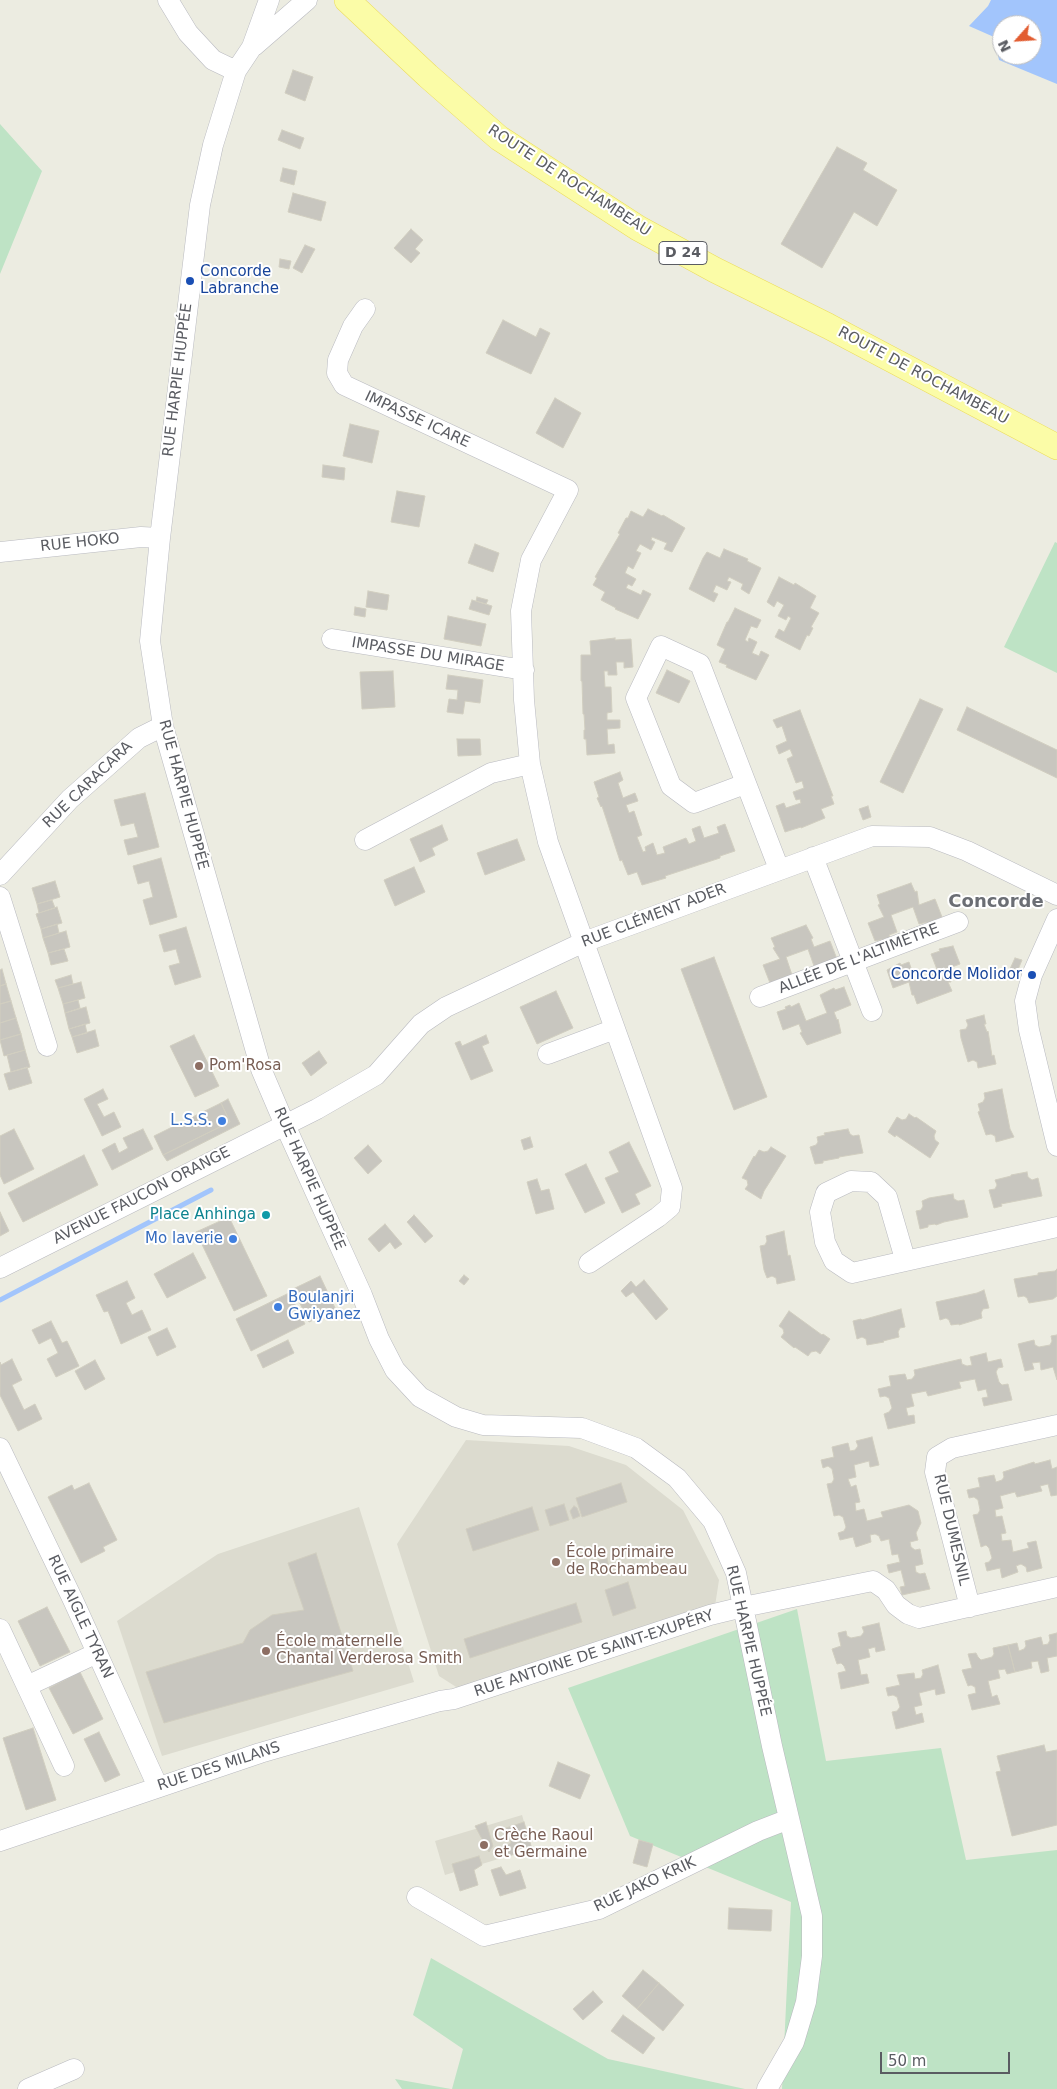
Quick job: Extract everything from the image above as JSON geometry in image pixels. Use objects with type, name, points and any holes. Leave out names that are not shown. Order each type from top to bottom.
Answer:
[{"type":"main road","name":"ROUTE DE ROCHAMBEAU","points":[[347,0],[428,76],[499,138],[638,228],[1057,447]]},
{"type":"street","points":[[168,0],[188,32],[213,60],[236,71]]},
{"type":"street","name":"RUE HARPIE HUPPÉE","points":[[269,0],[252,47],[236,71],[213,145],[200,205],[160,538],[150,642],[163,726],[262,1069],[284,1125],[362,1295],[378,1339],[395,1370],[420,1397],[456,1417],[483,1424],[582,1428],[636,1448],[677,1478],[712,1521],[736,1573],[812,1916],[812,1956],[806,2002],[794,2042],[767,2089]]},
{"type":"street","name":"RUE HARPIE HUPPÉE","points":[[252,47],[307,0]]},
{"type":"street","name":"IMPASSE ICARE","points":[[365,309],[353,326],[338,360],[337,373],[344,385],[568,490],[531,560],[521,610],[524,670]]},
{"type":"street","name":"RUE HOKO","points":[[0,552],[141,537],[160,538]]},
{"type":"street","name":"IMPASSE DU MIRAGE","points":[[332,639],[524,670]]},
{"type":"street","points":[[745,784],[694,803],[671,786],[636,698],[661,646],[700,664],[778,869]]},
{"type":"street","points":[[524,670],[530,764],[548,842],[672,1188],[670,1207],[589,1263]]},
{"type":"street","name":"RUE CARACARA","points":[[0,875],[70,799],[139,738],[163,726]]},
{"type":"street","points":[[365,840],[492,773],[530,764]]},
{"type":"street","name":"RUE CLÉMENT ADER","points":[[284,1125],[317,1109],[376,1075],[421,1024],[446,1007],[584,942],[872,836],[930,837],[967,851],[1057,894]]},
{"type":"street","points":[[814,857],[872,1011]]},
{"type":"street","points":[[0,897],[47,1046]]},
{"type":"street","points":[[1057,919],[1032,976],[1025,1001],[1029,1030],[1057,1146]]},
{"type":"street","name":"ALLÉE DE L'ALTIMÈTRE","points":[[760,997],[958,922]]},
{"type":"street","points":[[548,1054],[615,1029]]},
{"type":"street","name":"AVENUE FAUCON ORANGE","points":[[0,1268],[284,1125]]},
{"type":"street","points":[[905,1260],[887,1197],[871,1182],[851,1181],[826,1193],[820,1212],[826,1242],[834,1261],[852,1273],[1057,1227]]},
{"type":"street","name":"RUE DUMESNIL","points":[[970,1607],[935,1472],[937,1457],[952,1448],[1057,1425]]},
{"type":"street","name":"RUE AIGLE TYRAN","points":[[0,1448],[158,1787]]},
{"type":"street","name":"RUE ANTOINE DE SAINT-EXUPÉRY","points":[[440,1701],[454,1700],[710,1615],[743,1606],[873,1581],[886,1590],[896,1605],[908,1614],[920,1618],[1057,1586]]},
{"type":"street","points":[[0,1629],[64,1766]]},
{"type":"street","points":[[27,1686],[97,1653]]},
{"type":"street","name":"RUE DES MILANS","points":[[0,1840],[260,1753],[440,1701]]},
{"type":"street","name":"RUE JAKO KRIK","points":[[417,1897],[484,1936],[599,1909],[758,1831],[789,1819]]},
{"type":"street","points":[[28,2089],[74,2069]]},
{"type":"shaded area","name":"École primaire de Rochambeau","points":[[466,1440],[569,1446],[626,1465],[683,1510],[719,1580],[715,1606],[461,1690],[439,1676],[397,1544]]},
{"type":"shaded area","name":"École maternelle Chantal Verderosa Smith","points":[[359,1507],[414,1682],[162,1756],[117,1621],[218,1554]]},
{"type":"shaded area","name":"Crèche Raoul et Germaine","points":[[522,1815],[532,1849],[445,1875],[435,1841]]},
{"type":"green space","points":[[0,124],[42,171],[0,274]]},
{"type":"green space","points":[[1055,542],[1057,543],[1057,673],[1004,647]]},
{"type":"green space","points":[[797,1609],[826,1761],[941,1748],[966,1860],[1057,1850],[1057,2089],[782,2089],[791,1902],[630,1836],[568,1688]]},
{"type":"green space","points":[[431,1958],[608,2059],[745,2089],[452,2089],[463,2049],[413,2015]]},
{"type":"green space","points":[[395,2079],[451,2089],[402,2089]]},
{"type":"water","points":[[991,0],[1057,0],[1057,84],[1011,65],[1042,65],[1042,15],[992,15],[992,36],[969,26],[988,6]]},
{"type":"building","points":[[293,70],[313,77],[305,101],[285,93]]},
{"type":"building","points":[[282,130],[304,138],[300,149],[278,140]]},
{"type":"building","points":[[837,147],[867,163],[863,170],[897,190],[877,226],[854,212],[822,268],[781,244]]},
{"type":"building","points":[[283,168],[297,171],[294,185],[280,181]]},
{"type":"building","points":[[293,193],[326,202],[321,221],[288,212]]},
{"type":"building","points":[[411,229],[423,240],[415,249],[420,253],[411,263],[394,248]]},
{"type":"building","points":[[305,245],[315,249],[302,273],[293,268]]},
{"type":"building","points":[[280,259],[291,261],[289,269],[279,267]]},
{"type":"building","points":[[503,320],[536,337],[540,328],[550,333],[531,374],[486,353]]},
{"type":"building","points":[[555,398],[581,413],[563,448],[536,433]]},
{"type":"building","points":[[350,424],[379,431],[372,463],[343,456]]},
{"type":"building","points":[[323,465],[345,468],[344,480],[322,477]]},
{"type":"building","points":[[397,491],[425,496],[419,527],[391,522]]},
{"type":"building","points":[[648,509],[663,515],[685,528],[672,552],[664,549],[667,543],[652,537],[651,540],[655,542],[651,550],[640,544],[636,551],[641,553],[633,569],[628,566],[625,573],[636,579],[632,586],[628,584],[626,588],[641,595],[643,590],[651,594],[638,619],[615,609],[601,600],[605,592],[593,585],[597,578],[595,577],[631,511],[643,517]]},
{"type":"building","points":[[475,544],[499,553],[493,572],[468,563]]},
{"type":"building","points":[[724,549],[748,559],[747,561],[761,568],[749,594],[741,589],[743,584],[729,577],[727,581],[731,582],[727,590],[716,585],[713,592],[718,594],[714,602],[689,589],[707,552],[720,558]]},
{"type":"building","points":[[779,577],[794,585],[795,583],[816,596],[810,608],[819,613],[811,627],[813,628],[809,636],[807,635],[800,650],[775,637],[779,629],[784,632],[791,618],[788,616],[786,620],[778,616],[784,605],[777,601],[774,607],[767,602]]},
{"type":"building","points":[[368,591],[389,595],[387,610],[366,607]]},
{"type":"building","points":[[477,597],[488,600],[486,604],[476,601]]},
{"type":"building","points":[[472,600],[492,606],[489,615],[469,609]]},
{"type":"building","points":[[355,607],[366,609],[365,617],[354,615]]},
{"type":"building","points":[[735,608],[761,620],[757,628],[751,626],[745,640],[748,642],[749,638],[757,642],[752,653],[759,656],[761,651],[769,655],[756,680],[719,662],[725,649],[717,645]]},
{"type":"building","points":[[448,616],[486,624],[481,646],[444,639]]},
{"type":"building","points":[[615,638],[615,640],[631,639],[633,667],[624,668],[624,662],[616,662],[617,675],[608,675],[608,671],[604,671],[605,687],[611,687],[612,712],[607,713],[607,720],[620,720],[620,728],[607,729],[608,745],[614,744],[615,753],[587,755],[586,739],[584,739],[581,655],[591,655],[590,641]]},
{"type":"building","points":[[667,670],[690,681],[679,703],[656,693]]},
{"type":"building","points":[[393,671],[395,707],[362,709],[360,672]]},
{"type":"building","points":[[448,675],[483,680],[480,703],[465,701],[463,714],[447,712],[449,699],[457,700],[458,690],[446,689]]},
{"type":"building","points":[[920,699],[943,709],[903,793],[880,782]]},
{"type":"building","points":[[967,707],[1057,750],[1057,778],[957,730]]},
{"type":"building","points":[[800,710],[833,796],[831,796],[834,804],[821,809],[825,818],[801,828],[785,832],[776,806],[784,803],[786,808],[801,803],[800,799],[796,800],[793,792],[804,788],[802,781],[796,783],[787,759],[793,756],[790,749],[779,754],[776,746],[787,741],[782,726],[777,728],[773,720]]},
{"type":"building","points":[[457,739],[480,739],[481,755],[458,756]]},
{"type":"building","points":[[620,772],[623,780],[618,783],[623,798],[635,793],[638,801],[626,805],[629,813],[634,811],[642,835],[637,837],[643,852],[646,851],[645,847],[653,843],[657,855],[665,853],[663,847],[686,838],[689,844],[696,841],[692,829],[700,826],[704,838],[719,833],[717,827],[725,824],[735,851],[720,856],[720,858],[665,876],[666,878],[642,885],[637,872],[628,875],[622,860],[620,861],[602,806],[597,798],[599,797],[594,782]]},
{"type":"building","points":[[145,793],[159,847],[128,855],[124,840],[138,837],[134,823],[121,826],[114,800]]},
{"type":"building","points":[[868,806],[871,817],[863,820],[859,809]]},
{"type":"building","points":[[442,825],[448,840],[432,848],[435,855],[420,862],[410,839]]},
{"type":"building","points":[[517,839],[525,860],[485,875],[477,853]]},
{"type":"building","points":[[161,858],[177,917],[150,925],[143,900],[153,897],[149,881],[138,884],[133,866]]},
{"type":"building","points":[[414,867],[425,892],[395,906],[384,880]]},
{"type":"building","points":[[55,881],[60,897],[37,904],[32,888]]},
{"type":"building","points":[[911,883],[915,892],[917,891],[919,905],[935,899],[942,917],[928,923],[919,924],[913,907],[891,915],[897,932],[889,935],[890,938],[875,941],[868,923],[884,917],[878,905],[880,904],[877,895]]},
{"type":"building","points":[[52,900],[55,908],[39,913],[37,904]]},
{"type":"building","points":[[57,907],[62,923],[41,929],[36,914]]},
{"type":"building","points":[[57,924],[59,933],[43,938],[41,929]]},
{"type":"building","points":[[806,925],[813,938],[811,939],[814,947],[830,941],[837,959],[814,966],[808,949],[786,957],[792,975],[770,983],[763,965],[780,959],[773,948],[775,947],[771,938]]},
{"type":"building","points":[[186,927],[201,977],[175,985],[169,966],[180,963],[176,949],[164,952],[159,935]]},
{"type":"building","points":[[66,931],[70,947],[48,953],[43,938]]},
{"type":"building","points":[[953,946],[960,964],[944,970],[947,977],[949,976],[951,982],[948,982],[952,991],[917,1004],[914,995],[912,995],[909,982],[893,988],[887,970],[900,963],[901,965],[909,962],[915,980],[938,972],[931,954],[940,951],[939,949]]},
{"type":"building","points":[[64,949],[68,961],[51,965],[48,953]]},
{"type":"building","points":[[714,957],[767,1097],[734,1110],[681,969]]},
{"type":"building","points":[[1015,958],[1022,960],[1017,972],[1010,969]]},
{"type":"building","points":[[2,969],[6,984],[0,986],[0,970]]},
{"type":"building","points":[[71,975],[73,984],[58,988],[55,980]]},
{"type":"building","points":[[81,982],[85,998],[63,1004],[58,988]]},
{"type":"building","points":[[6,984],[11,1001],[0,1004],[0,986]]},
{"type":"building","points":[[844,987],[851,1005],[834,1012],[838,1019],[841,1033],[807,1045],[800,1033],[802,1032],[799,1024],[783,1030],[777,1012],[786,1009],[785,1007],[790,1005],[791,1007],[799,1003],[806,1021],[827,1013],[820,995],[834,988],[835,990]]},
{"type":"building","points":[[556,991],[573,1028],[537,1044],[520,1007]]},
{"type":"building","points":[[78,1000],[80,1008],[65,1013],[63,1004]]},
{"type":"building","points":[[11,1001],[16,1018],[0,1023],[0,1004]]},
{"type":"building","points":[[86,1007],[90,1023],[69,1029],[65,1013]]},
{"type":"building","points":[[984,1015],[986,1024],[984,1024],[988,1031],[992,1056],[994,1055],[996,1064],[978,1068],[977,1062],[973,1060],[968,1062],[960,1030],[966,1029],[968,1025],[966,1020]]},
{"type":"building","points":[[16,1018],[21,1034],[0,1040],[0,1023]]},
{"type":"building","points":[[85,1024],[87,1033],[72,1037],[69,1029]]},
{"type":"building","points":[[95,1030],[99,1046],[77,1053],[72,1037]]},
{"type":"building","points":[[21,1034],[25,1050],[4,1056],[0,1040]]},
{"type":"building","points":[[194,1035],[219,1086],[195,1097],[170,1046]]},
{"type":"building","points":[[486,1035],[489,1043],[482,1046],[493,1071],[471,1080],[455,1043],[460,1041],[462,1046]]},
{"type":"building","points":[[25,1050],[30,1067],[11,1072],[7,1055]]},
{"type":"building","points":[[319,1051],[327,1063],[311,1076],[302,1063]]},
{"type":"building","points":[[27,1067],[32,1083],[9,1090],[4,1074]]},
{"type":"building","points":[[103,1089],[108,1099],[97,1104],[104,1117],[114,1112],[121,1127],[102,1136],[84,1099]]},
{"type":"building","points":[[1002,1089],[1010,1129],[1014,1137],[996,1142],[995,1136],[991,1134],[986,1135],[978,1112],[980,1111],[978,1104],[983,1102],[985,1098],[984,1093]]},
{"type":"building","points":[[228,1099],[240,1124],[167,1161],[163,1155],[230,1122],[221,1103]]},
{"type":"building","points":[[221,1103],[230,1122],[163,1155],[154,1136]]},
{"type":"building","points":[[909,1114],[936,1131],[935,1140],[939,1143],[930,1158],[896,1135],[895,1137],[888,1132],[897,1117],[902,1120],[906,1119]]},
{"type":"building","points":[[14,1129],[34,1169],[4,1184],[0,1175],[0,1136]]},
{"type":"building","points":[[143,1129],[153,1149],[112,1170],[102,1150],[115,1143],[119,1153],[128,1148],[123,1138]]},
{"type":"building","points":[[848,1129],[853,1136],[859,1135],[863,1153],[815,1164],[810,1147],[816,1145],[818,1142],[817,1137],[825,1135],[824,1133]]},
{"type":"building","points":[[530,1137],[533,1147],[524,1150],[521,1140]]},
{"type":"building","points":[[629,1142],[651,1186],[635,1194],[640,1204],[622,1213],[605,1178],[619,1172],[609,1152]]},
{"type":"building","points":[[368,1145],[382,1161],[368,1174],[354,1158]]},
{"type":"building","points":[[771,1147],[786,1156],[761,1199],[745,1189],[748,1185],[747,1180],[742,1178],[759,1150],[768,1151]]},
{"type":"building","points":[[84,1155],[98,1185],[23,1222],[8,1193]]},
{"type":"building","points":[[586,1164],[605,1203],[585,1213],[565,1174]]},
{"type":"building","points":[[1027,1172],[1028,1177],[1032,1180],[1038,1178],[1042,1196],[1001,1204],[1002,1206],[994,1208],[989,1190],[995,1189],[997,1185],[995,1180]]},
{"type":"building","points":[[537,1179],[541,1191],[549,1189],[554,1209],[536,1214],[527,1182]]},
{"type":"building","points":[[953,1194],[954,1199],[958,1201],[964,1200],[968,1217],[936,1225],[928,1225],[928,1227],[920,1229],[916,1211],[921,1210],[923,1206],[922,1201]]},
{"type":"building","points":[[0,1212],[9,1231],[0,1236]]},
{"type":"building","points":[[414,1215],[433,1236],[425,1243],[407,1222]]},
{"type":"building","points":[[229,1217],[267,1296],[234,1311],[196,1232]]},
{"type":"building","points":[[385,1224],[402,1244],[395,1249],[390,1242],[379,1252],[368,1239]]},
{"type":"building","points":[[784,1231],[788,1256],[790,1255],[795,1280],[777,1284],[776,1278],[772,1276],[767,1278],[760,1246],[765,1245],[767,1241],[766,1236]]},
{"type":"building","points":[[193,1253],[206,1278],[167,1298],[154,1274]]},
{"type":"building","points":[[1057,1269],[1057,1296],[1053,1299],[1029,1303],[1024,1296],[1018,1297],[1014,1279],[1038,1275],[1038,1273],[1055,1271]]},
{"type":"building","points":[[464,1275],[469,1279],[464,1285],[459,1281]]},
{"type":"building","points":[[320,1276],[336,1310],[309,1322],[293,1289]]},
{"type":"building","points":[[644,1280],[668,1309],[656,1320],[633,1292],[626,1297],[621,1291],[631,1281],[636,1287]]},
{"type":"building","points":[[127,1281],[135,1298],[126,1303],[132,1315],[142,1310],[151,1330],[121,1344],[108,1311],[104,1312],[96,1295]]},
{"type":"building","points":[[984,1290],[989,1308],[983,1309],[981,1313],[982,1318],[959,1325],[951,1325],[946,1318],[940,1320],[936,1302]]},
{"type":"building","points":[[289,1293],[305,1324],[251,1351],[236,1319]]},
{"type":"building","points":[[901,1309],[905,1327],[900,1328],[898,1332],[899,1337],[867,1345],[866,1339],[862,1337],[857,1339],[853,1321]]},
{"type":"building","points":[[789,1311],[830,1339],[820,1354],[816,1351],[811,1352],[808,1356],[794,1348],[781,1337],[784,1333],[783,1329],[779,1326]]},
{"type":"building","points":[[51,1321],[62,1343],[67,1341],[79,1366],[56,1377],[47,1359],[58,1353],[51,1338],[39,1344],[32,1330]]},
{"type":"building","points":[[167,1328],[176,1347],[157,1356],[148,1337]]},
{"type":"building","points":[[1057,1335],[1057,1380],[1053,1367],[1041,1370],[1040,1362],[1032,1363],[1034,1369],[1025,1371],[1018,1344],[1034,1340],[1035,1345],[1039,1347],[1050,1345],[1052,1341],[1051,1336]]},
{"type":"building","points":[[288,1340],[294,1353],[263,1368],[257,1355]]},
{"type":"building","points":[[986,1353],[988,1362],[1001,1359],[1003,1367],[998,1368],[996,1372],[1002,1385],[1008,1384],[1012,1400],[984,1406],[982,1398],[988,1397],[986,1389],[978,1391],[975,1379],[959,1382],[961,1388],[928,1396],[926,1391],[911,1394],[914,1406],[906,1408],[908,1416],[914,1415],[915,1423],[888,1429],[884,1414],[892,1408],[889,1398],[885,1396],[880,1397],[878,1389],[891,1386],[889,1376],[905,1374],[907,1380],[912,1379],[915,1375],[914,1370],[961,1359],[962,1364],[972,1365],[970,1357]]},
{"type":"building","points":[[12,1359],[22,1380],[12,1385],[24,1410],[35,1404],[42,1419],[18,1431],[0,1395],[0,1362],[1,1365]]},
{"type":"building","points":[[95,1360],[105,1379],[85,1390],[75,1371]]},
{"type":"building","points":[[872,1437],[879,1465],[870,1467],[869,1461],[854,1465],[856,1477],[848,1479],[851,1487],[856,1485],[860,1502],[855,1503],[856,1511],[864,1509],[867,1521],[883,1517],[881,1512],[909,1505],[918,1511],[921,1523],[916,1533],[918,1540],[910,1542],[911,1547],[915,1550],[920,1549],[923,1564],[915,1566],[916,1572],[920,1574],[925,1573],[930,1589],[902,1595],[900,1587],[905,1586],[901,1570],[889,1573],[887,1565],[900,1562],[898,1554],[892,1555],[889,1539],[881,1541],[879,1536],[875,1534],[870,1535],[871,1542],[856,1547],[853,1537],[840,1540],[838,1533],[844,1531],[846,1527],[843,1517],[839,1515],[834,1516],[827,1484],[832,1483],[834,1479],[832,1469],[828,1466],[823,1468],[821,1460],[834,1457],[832,1447],[848,1443],[850,1451],[855,1450],[858,1446],[856,1441]]},
{"type":"building","points":[[1050,1460],[1052,1469],[1057,1467],[1057,1495],[1051,1496],[1048,1484],[1040,1486],[1042,1491],[1017,1497],[1015,1492],[1000,1496],[1003,1508],[995,1510],[996,1517],[1002,1516],[1006,1533],[1001,1534],[1002,1541],[1011,1540],[1013,1552],[1029,1548],[1027,1543],[1036,1541],[1042,1568],[1027,1572],[1026,1567],[1021,1564],[1016,1566],[1018,1572],[1002,1578],[1000,1568],[987,1571],[985,1563],[989,1562],[992,1558],[986,1545],[981,1547],[973,1515],[978,1514],[980,1510],[978,1500],[974,1497],[969,1498],[967,1490],[980,1487],[978,1478],[994,1475],[996,1482],[1002,1480],[1004,1477],[1003,1472],[1034,1462],[1035,1464]]},
{"type":"building","points":[[89,1483],[117,1540],[103,1547],[105,1551],[81,1563],[48,1497],[72,1485],[74,1490]]},
{"type":"building","points":[[621,1483],[627,1502],[582,1517],[576,1498]]},
{"type":"building","points":[[564,1504],[569,1520],[550,1526],[545,1510]]},
{"type":"building","points":[[574,1506],[577,1508],[580,1516],[573,1519],[570,1511]]},
{"type":"building","points":[[532,1507],[539,1530],[473,1551],[466,1529]]},
{"type":"building","points":[[316,1553],[353,1671],[164,1723],[146,1672],[243,1643],[250,1630],[272,1615],[304,1610],[288,1563]]},
{"type":"building","points":[[607,1558],[609,1568],[599,1571],[596,1561]]},
{"type":"building","points":[[628,1582],[636,1608],[613,1616],[605,1590]]},
{"type":"building","points":[[576,1603],[582,1622],[470,1658],[464,1639]]},
{"type":"building","points":[[47,1607],[70,1652],[40,1666],[18,1621]]},
{"type":"building","points":[[879,1623],[885,1650],[876,1652],[875,1647],[868,1649],[870,1657],[858,1660],[861,1675],[867,1674],[869,1683],[841,1689],[838,1673],[846,1671],[841,1663],[837,1664],[832,1649],[841,1646],[838,1633],[846,1631],[847,1636],[851,1638],[861,1636],[864,1632],[862,1627]]},
{"type":"building","points":[[1057,1633],[1057,1656],[1047,1658],[1049,1671],[1041,1673],[1038,1661],[1031,1662],[1032,1668],[1015,1672],[1008,1645],[1017,1643],[1019,1651],[1026,1646],[1025,1641],[1041,1637],[1043,1645],[1048,1644],[1050,1640],[1049,1635]]},
{"type":"building","points":[[1008,1645],[1015,1672],[1007,1674],[1005,1669],[998,1670],[1000,1678],[988,1681],[992,1697],[997,1695],[1000,1704],[972,1710],[968,1695],[976,1693],[975,1687],[968,1686],[962,1670],[972,1668],[968,1654],[976,1653],[981,1660],[992,1657],[994,1654],[993,1648]]},
{"type":"building","points":[[938,1665],[945,1693],[936,1695],[935,1689],[919,1693],[922,1705],[914,1707],[916,1715],[922,1713],[924,1722],[896,1729],[892,1712],[897,1711],[900,1707],[897,1697],[893,1695],[888,1696],[886,1688],[900,1685],[897,1675],[914,1673],[915,1679],[921,1678],[922,1670]]},
{"type":"building","points":[[80,1672],[103,1719],[73,1734],[49,1688]]},
{"type":"building","points":[[33,1728],[56,1800],[26,1810],[3,1738]]},
{"type":"building","points":[[99,1732],[120,1775],[105,1782],[84,1739]]},
{"type":"building","points":[[1044,1745],[1046,1752],[1057,1750],[1057,1825],[1012,1836],[996,1772],[1001,1771],[997,1756]]},
{"type":"building","points":[[558,1762],[590,1775],[580,1799],[549,1786]]},
{"type":"building","points":[[486,1822],[493,1846],[489,1852],[475,1826]]},
{"type":"building","points":[[524,1822],[532,1849],[505,1857],[503,1848],[511,1843],[506,1828]]},
{"type":"building","points":[[639,1840],[653,1844],[647,1867],[633,1863]]},
{"type":"building","points":[[479,1856],[482,1865],[474,1870],[478,1885],[460,1891],[452,1864]]},
{"type":"building","points":[[501,1867],[506,1875],[520,1870],[526,1888],[500,1896],[491,1870]]},
{"type":"building","points":[[729,1908],[772,1910],[771,1931],[728,1929]]},
{"type":"building","points":[[643,1970],[659,1983],[637,2009],[622,1996]]},
{"type":"building","points":[[659,1983],[684,2005],[663,2031],[637,2009]]},
{"type":"building","points":[[593,1991],[603,2002],[583,2020],[573,2009]]},
{"type":"building","points":[[623,2015],[655,2038],[643,2054],[611,2031]]},
{"type":"waterway","points":[[0,1300],[211,1190]]},
{"type":"place","name":"Concorde Labranche","points":[[190,281]]},
{"type":"place","name":"Concorde Molidor","points":[[1032,975]]},
{"type":"place","name":"Pom'Rosa","points":[[199,1066]]},
{"type":"place","name":"L.S.S.","points":[[222,1121]]},
{"type":"place","name":"Place Anhinga","points":[[266,1215]]},
{"type":"place","name":"Mo laverie","points":[[233,1239]]},
{"type":"place","name":"Boulanjri Gwiyanez","points":[[278,1307]]},
{"type":"place","name":"École primaire de Rochambeau","points":[[556,1562]]},
{"type":"place","name":"École maternelle Chantal Verderosa Smith","points":[[266,1651]]},
{"type":"place","name":"Crèche Raoul et Germaine","points":[[484,1845]]},
{"type":"district","name":"Concorde","points":[[996,902]]}]
